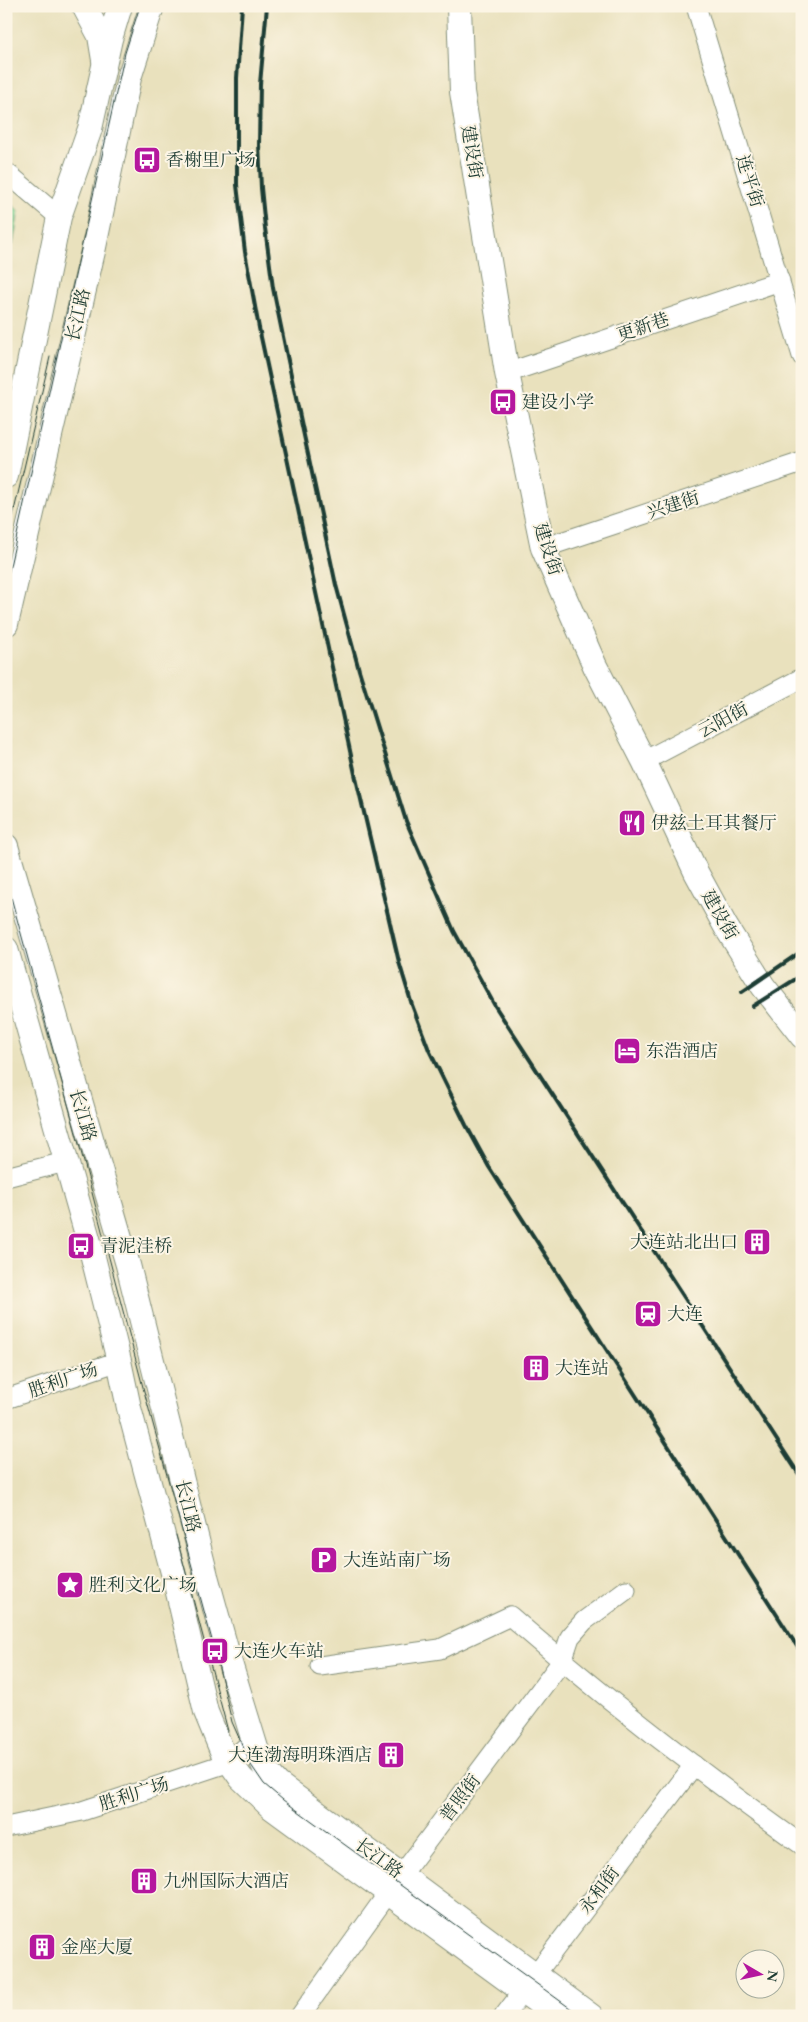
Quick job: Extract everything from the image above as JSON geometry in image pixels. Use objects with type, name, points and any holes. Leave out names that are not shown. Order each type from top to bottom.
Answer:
[{"type":"main road","points":[[84,6],[100,36],[104,64]]},
{"type":"main road","name":"长江路","points":[[6,624],[94,247],[129,78],[152,6]]},
{"type":"main road","name":"建设街","points":[[458,6],[462,92],[507,374],[544,548],[595,666],[644,761],[696,872],[726,928],[763,986],[802,1036]]},
{"type":"main road","points":[[6,476],[59,217],[90,130],[116,9]]},
{"type":"main road","points":[[116,9],[136,53]]},
{"type":"main road","name":"长江路","points":[[6,846],[128,1265],[206,1576],[253,1740],[265,1769],[278,1784],[395,1884],[528,1983],[591,2016]]},
{"type":"main road","name":"长江路","points":[[6,949],[91,1249],[120,1361],[129,1408],[176,1584],[202,1697],[215,1737],[230,1762],[253,1792],[271,1807],[395,1884]]},
{"type":"main road","name":"长江路","points":[[528,1983],[557,2016]]},
{"type":"street","name":"连平街","points":[[696,6],[780,281],[798,329],[802,356]]},
{"type":"street","points":[[6,172],[59,217]]},
{"type":"street","name":"更新巷","points":[[507,374],[780,281]]},
{"type":"street","name":"兴建街","points":[[544,548],[802,462]]},
{"type":"street","name":"云阳街","points":[[644,761],[802,678]]},
{"type":"street","points":[[6,1177],[65,1162]]},
{"type":"street","name":"胜利广场","points":[[6,1399],[120,1361]]},
{"type":"street","name":"普照街","points":[[300,2016],[395,1884],[562,1661],[570,1637],[584,1620],[626,1590]]},
{"type":"street","points":[[320,1666],[440,1649],[510,1616],[562,1661],[694,1765],[802,1845]]},
{"type":"street","name":"胜利广场","points":[[6,1827],[82,1811],[230,1762],[253,1740]]},
{"type":"street","name":"永和街","points":[[504,2016],[694,1765]]},
{"type":"green space","points":[[6,200],[19,211],[13,245],[6,245]]},
{"type":"tram line","points":[[6,584],[125,53],[140,6]]},
{"type":"tram line","points":[[6,545],[50,357]]},
{"type":"tram line","points":[[6,879],[85,1166],[215,1651],[232,1722],[251,1765],[264,1784],[283,1800],[581,2016]]},
{"type":"tram line","points":[[176,1535],[228,1731]]},
{"type":"railway","points":[[242,6],[237,78],[237,185],[245,252],[259,328],[355,774],[399,962],[412,1005],[429,1050],[489,1167],[802,1654]]},
{"type":"railway","points":[[267,6],[260,84],[259,144],[261,188],[273,288],[336,585],[359,670],[406,821],[454,931],[495,1006],[802,1479]]},
{"type":"railway","points":[[742,992],[802,951]]},
{"type":"railway","points":[[753,1006],[802,975]]},
{"type":"place","name":"香榭里广场","points":[[147,160]]},
{"type":"place","name":"建设小学","points":[[503,402]]},
{"type":"place","name":"伊兹土耳其餐厅","points":[[632,823]]},
{"type":"place","name":"东浩酒店","points":[[627,1051]]},
{"type":"place","name":"大连站北出口","points":[[757,1242]]},
{"type":"place","name":"青泥洼桥","points":[[81,1246]]},
{"type":"place","name":"大连","points":[[648,1314]]},
{"type":"place","name":"大连站","points":[[536,1368]]},
{"type":"place","name":"大连站南广场","points":[[324,1560]]},
{"type":"place","name":"胜利文化广场","points":[[70,1585]]},
{"type":"place","name":"大连火车站","points":[[215,1651]]},
{"type":"place","name":"大连渤海明珠酒店","points":[[391,1755]]},
{"type":"place","name":"九州国际大酒店","points":[[144,1881]]},
{"type":"place","name":"金座大厦","points":[[42,1947]]}]
